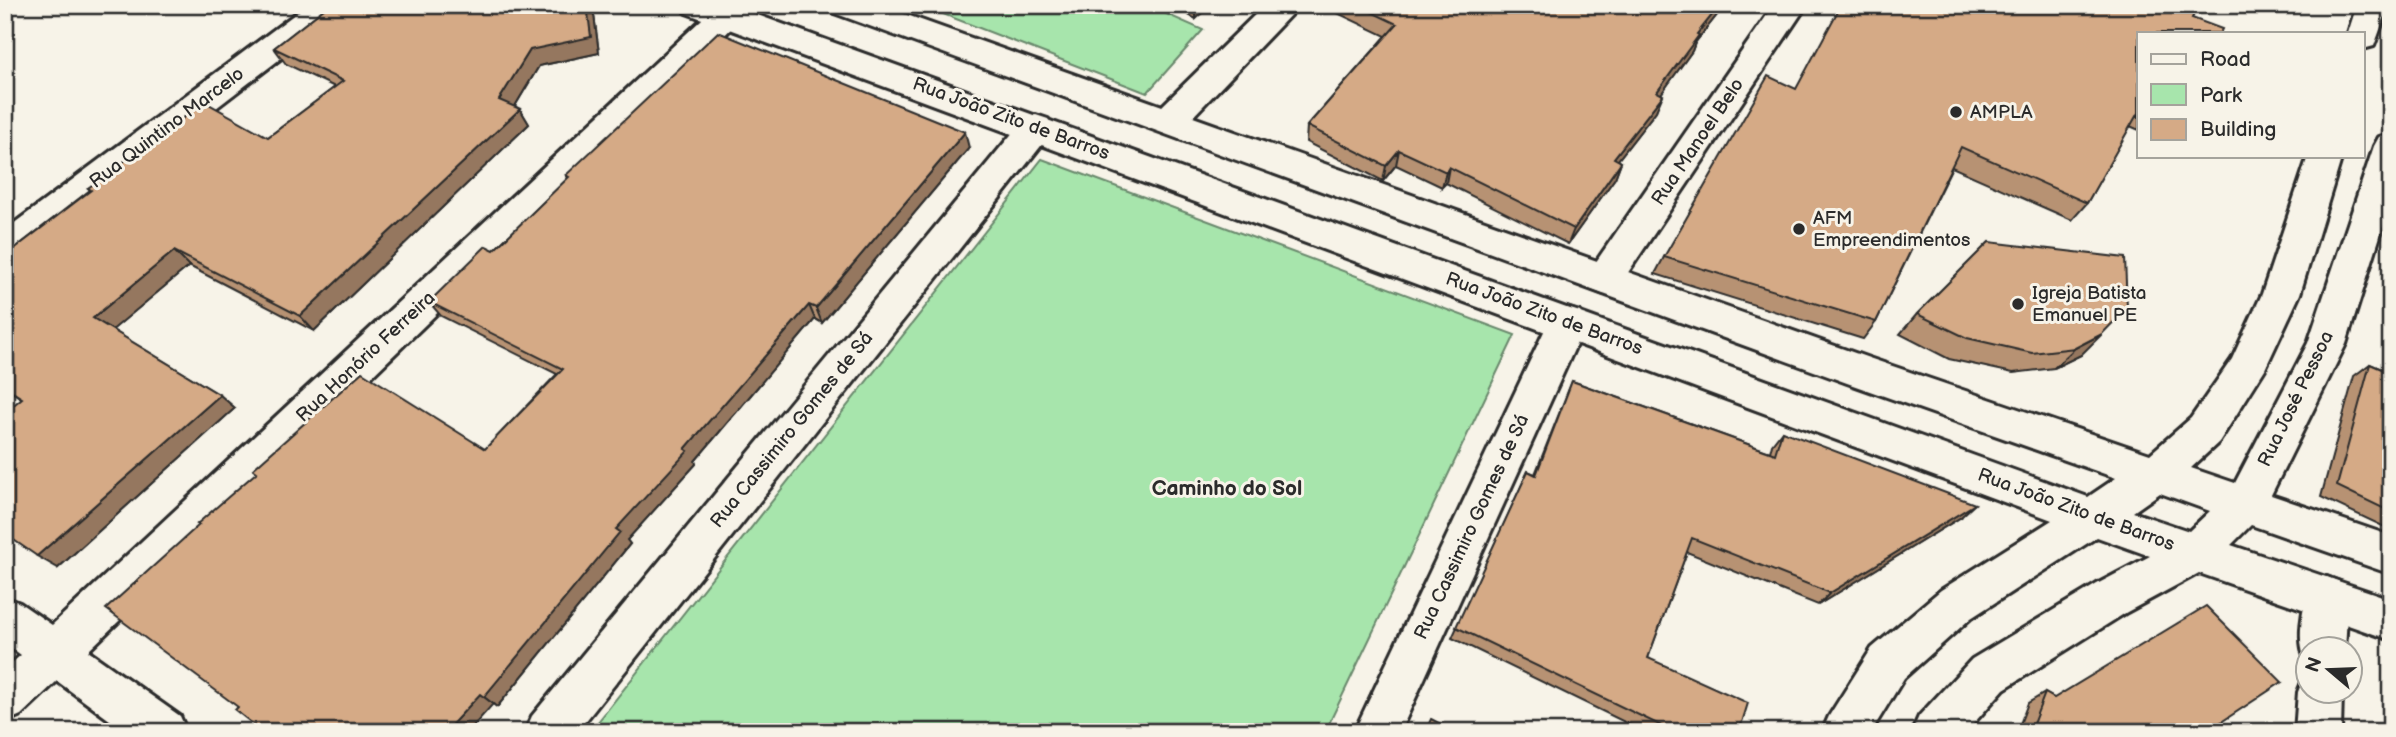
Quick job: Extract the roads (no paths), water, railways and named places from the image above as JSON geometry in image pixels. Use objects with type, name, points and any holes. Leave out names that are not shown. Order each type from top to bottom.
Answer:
[{"type":"street","name":"Rua Quintino Marcelo","points":[[5,250],[329,5]]},
{"type":"street","points":[[1169,120],[1284,5]]},
{"type":"street","name":"Rua Manoel Belo","points":[[1604,279],[1791,5]]},
{"type":"street","points":[[2364,35],[2373,5]]},
{"type":"street","points":[[811,46],[846,6],[1169,120],[1861,372],[2391,555]]},
{"type":"street","name":"Rua João Zito de Barros","points":[[712,10],[2093,517],[2391,620]]},
{"type":"street","name":"Rua Honório Ferreira","points":[[5,700],[712,10]]},
{"type":"street","name":"Rua Cassimiro Gomes de Sá","points":[[548,732],[1036,128]]},
{"type":"street","name":"Rua José Pessoa","points":[[1935,732],[1988,674],[2112,598],[2195,553],[2245,504],[2327,344],[2391,146]]},
{"type":"street","points":[[1845,732],[1888,663],[1956,604],[2157,473],[2205,430],[2246,369],[2281,294],[2324,158]]},
{"type":"street","name":"Rua Cassimiro Gomes de Sá","points":[[1377,732],[1567,323]]},
{"type":"street","points":[[2324,636],[2327,597]]},
{"type":"street","points":[[5,617],[164,732]]},
{"type":"street","points":[[2318,732],[2319,706]]},
{"type":"place","name":"AMPLA","points":[[1956,112]]},
{"type":"place","name":"AFM Empreendimentos","points":[[1799,229]]},
{"type":"place","name":"Igreja Batista Emanuel PE","points":[[2018,304]]},
{"type":"district","name":"Caminho do Sol","points":[[1227,488]]}]
